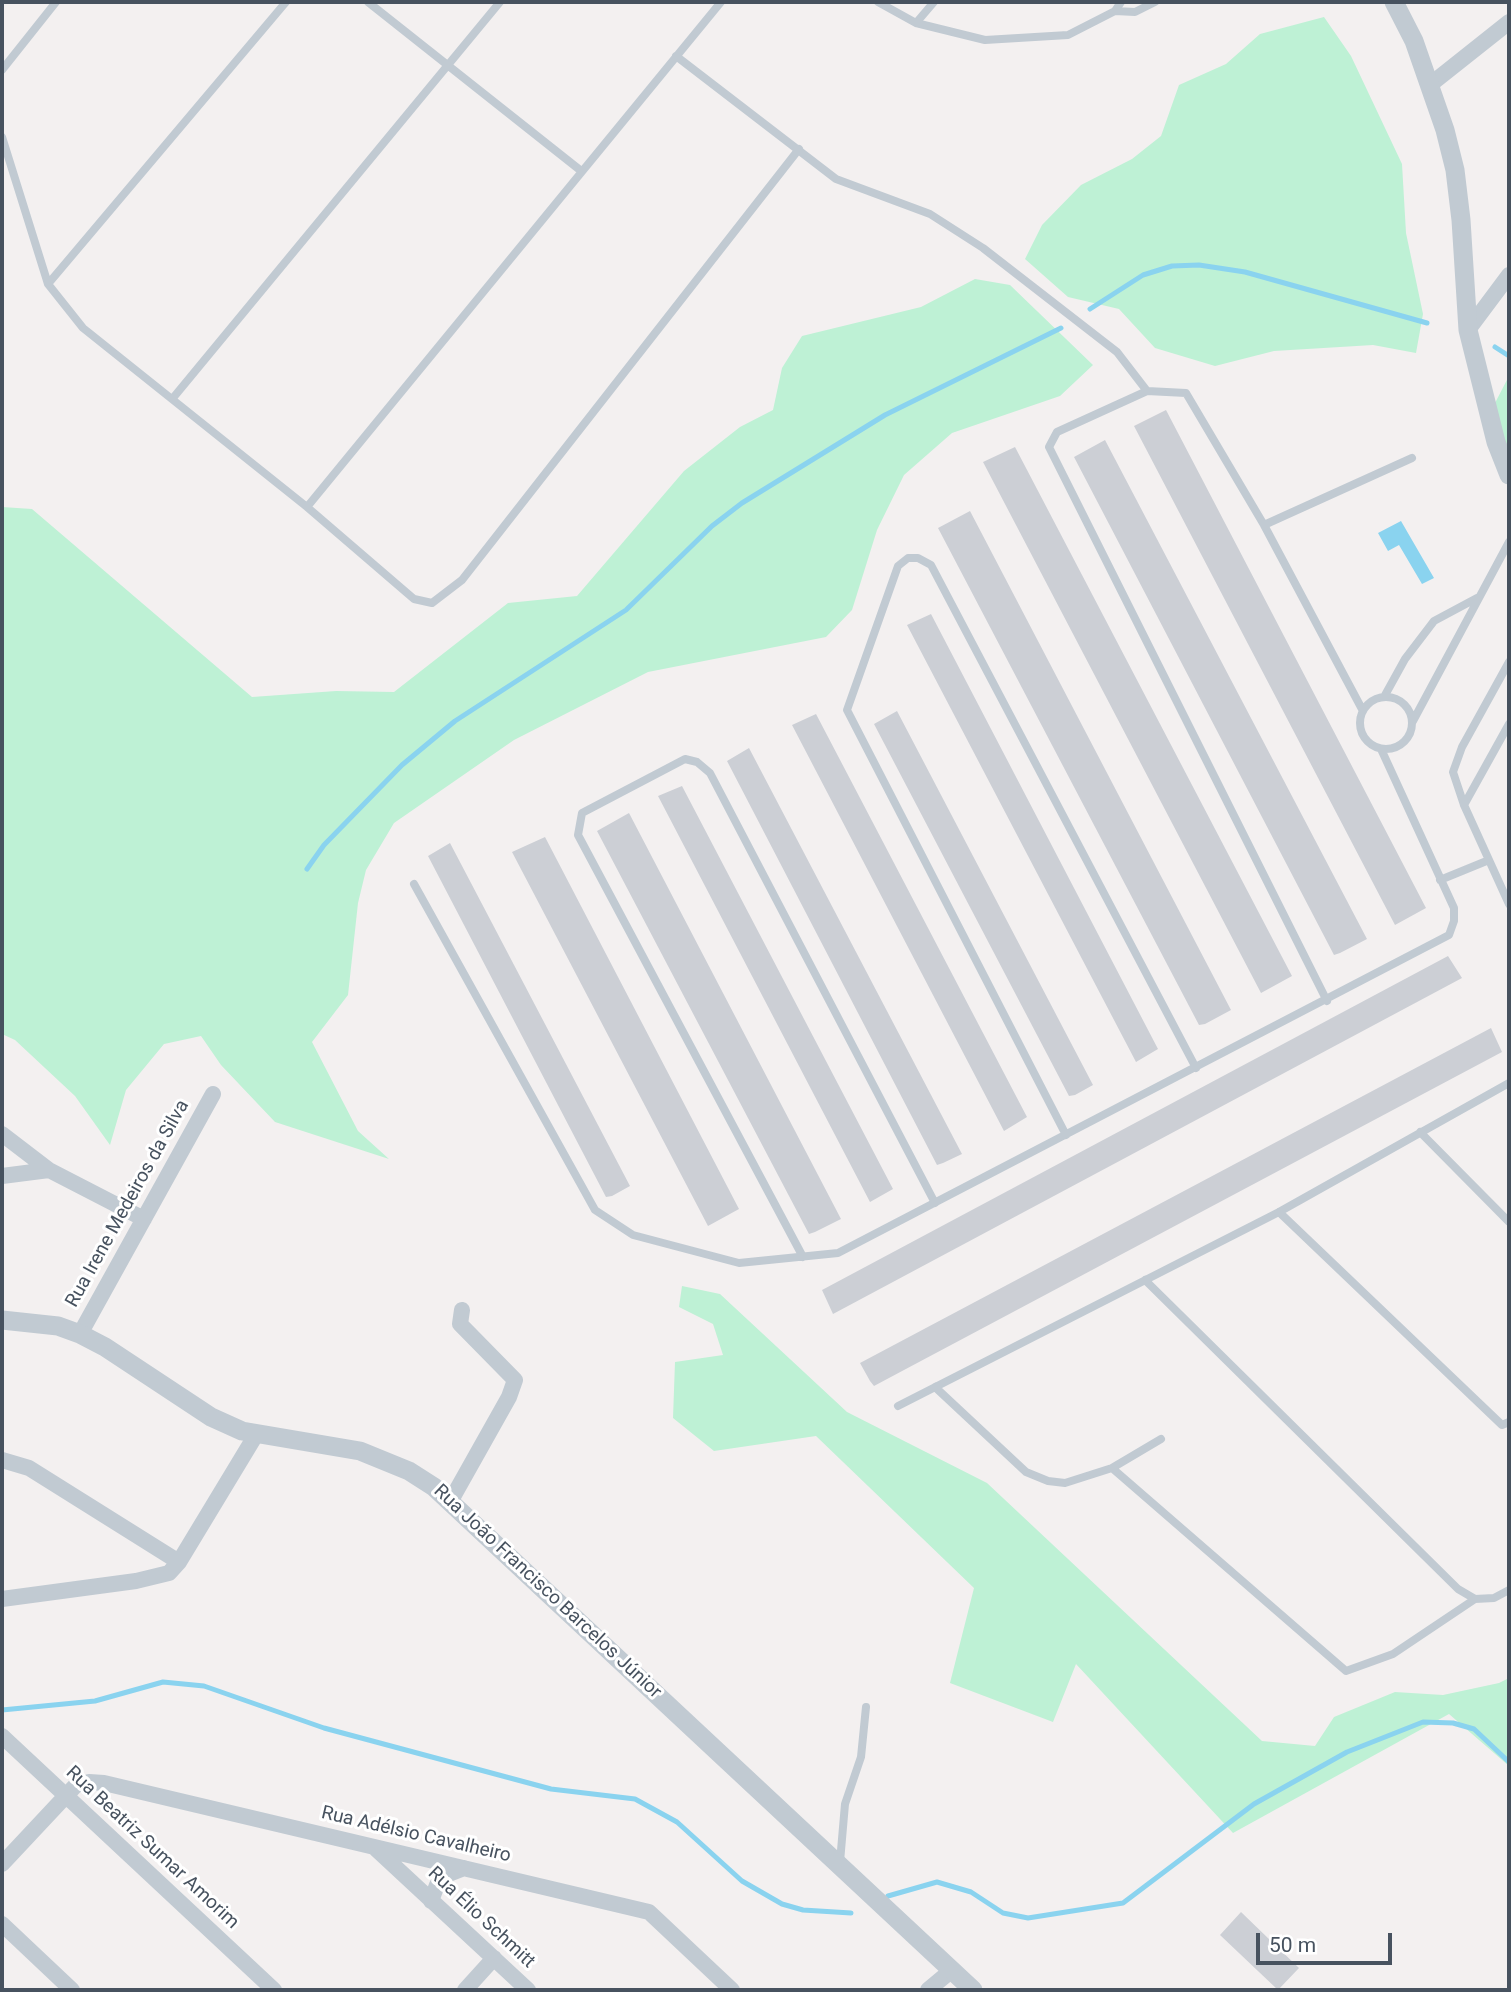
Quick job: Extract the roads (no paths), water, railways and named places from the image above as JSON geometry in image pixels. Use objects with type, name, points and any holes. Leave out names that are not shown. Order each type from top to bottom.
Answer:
[{"type":"street","points":[[1393,3],[1414,41],[1431,85],[1455,170],[1468,330],[1496,442],[1509,475]]},
{"type":"street","points":[[1431,85],[1509,22]]},
{"type":"street","points":[[1468,330],[1509,275]]},
{"type":"street","name":"Rua Irene Medeiros da Silva","points":[[80,1334],[213,1094]]},
{"type":"street","points":[[2,1134],[49,1170],[144,1219]]},
{"type":"street","points":[[2,1176],[49,1170]]},
{"type":"street","points":[[450,1502],[509,1397],[515,1380],[460,1324],[462,1310]]},
{"type":"street","name":"Rua João Francisco Barcelos Júnior","points":[[2,1320],[58,1326],[80,1334],[211,1417],[242,1431],[360,1451],[386,1460],[434,1487],[973,1990]]},
{"type":"street","points":[[2,1599],[160,1577],[179,1562],[257,1433]]},
{"type":"street","points":[[2,1460],[29,1468],[179,1562]]},
{"type":"street","name":"Rua Beatriz Sumar Amorim","points":[[2,1736],[274,1990]]},
{"type":"street","name":"Rua Adélsio Cavalheiro","points":[[65,1795],[76,1786],[89,1782],[104,1783],[649,1912],[732,1990]]},
{"type":"street","points":[[2,1864],[65,1795]]},
{"type":"street","name":"Rua Élio Schmitt","points":[[374,1847],[528,1990]]},
{"type":"street","points":[[431,1900],[437,1885],[446,1875],[464,1868]]},
{"type":"street","points":[[2,1924],[72,1990]]},
{"type":"street","points":[[465,1990],[494,1958]]},
{"type":"street","points":[[928,1990],[952,1970]]},
{"type":"lane","points":[[2,69],[56,2]]},
{"type":"lane","points":[[48,284],[286,2]]},
{"type":"lane","points":[[368,2],[580,170]]},
{"type":"lane","points":[[173,397],[500,2]]},
{"type":"lane","points":[[307,507],[580,170],[721,2]]},
{"type":"lane","points":[[877,2],[916,23],[985,40],[1068,34],[1115,11],[1135,12],[1155,2]]},
{"type":"lane","points":[[916,23],[934,2]]},
{"type":"lane","points":[[1115,11],[1121,2]]},
{"type":"lane","points":[[676,56],[836,179],[930,214],[983,248],[1117,352],[1147,391]]},
{"type":"lane","points":[[2,137],[48,284],[83,328],[173,397],[414,599],[432,603],[462,580],[799,149]]},
{"type":"lane","points":[[1327,1001],[1049,447],[1057,432],[1147,391],[1186,393],[1264,524],[1363,711]]},
{"type":"lane","points":[[1264,524],[1412,458]]},
{"type":"lane","points":[[1413,721],[1407,706],[1393,697],[1384,696],[1375,699],[1363,711],[1360,720],[1363,735],[1374,747],[1397,748],[1404,743],[1477,598],[1509,542]]},
{"type":"lane","points":[[1066,1135],[847,710],[898,566],[908,558],[918,558],[930,565],[1196,1068]]},
{"type":"lane","points":[[1384,696],[1405,659],[1434,621],[1477,598]]},
{"type":"lane","points":[[1509,662],[1461,747],[1453,772],[1464,805],[1509,904]]},
{"type":"lane","points":[[1464,805],[1509,724]]},
{"type":"lane","points":[[414,884],[595,1210],[633,1235],[739,1263],[838,1253],[1327,1001],[1448,935],[1454,921],[1454,908],[1381,749]]},
{"type":"lane","points":[[803,1257],[578,835],[582,813],[685,759],[698,762],[710,773],[935,1203]]},
{"type":"lane","points":[[1440,880],[1489,860]]},
{"type":"lane","points":[[898,1406],[1279,1212],[1509,1083]]},
{"type":"lane","points":[[1420,1132],[1509,1222]]},
{"type":"lane","points":[[1279,1212],[1502,1425],[1509,1422]]},
{"type":"lane","points":[[1145,1280],[1458,1589],[1475,1599]]},
{"type":"lane","points":[[935,1387],[1026,1472],[1065,1483],[1112,1468],[1161,1439]]},
{"type":"lane","points":[[1112,1468],[1346,1671],[1393,1654],[1475,1599],[1494,1598],[1509,1590]]},
{"type":"lane","points":[[840,1865],[845,1804],[861,1757],[866,1707]]},
{"type":"water","points":[[1401,521],[1434,578],[1422,584],[1399,545],[1388,551],[1378,533]]},
{"type":"waterway","points":[[1090,309],[1143,275],[1172,266],[1199,265],[1245,272],[1427,323]]},
{"type":"waterway","points":[[307,869],[324,845],[402,765],[455,721],[626,610],[712,526],[742,503],[885,415],[1061,328]]},
{"type":"waterway","points":[[1495,347],[1509,356]]},
{"type":"waterway","points":[[2,1710],[95,1701],[163,1682],[204,1686],[324,1728],[551,1789],[635,1799],[677,1822],[742,1881],[782,1904],[803,1910],[851,1913]]},
{"type":"waterway","points":[[888,1896],[937,1882],[971,1892],[1003,1913],[1028,1918],[1123,1903],[1254,1804],[1347,1752],[1423,1722],[1453,1723],[1474,1729],[1509,1762]]}]
